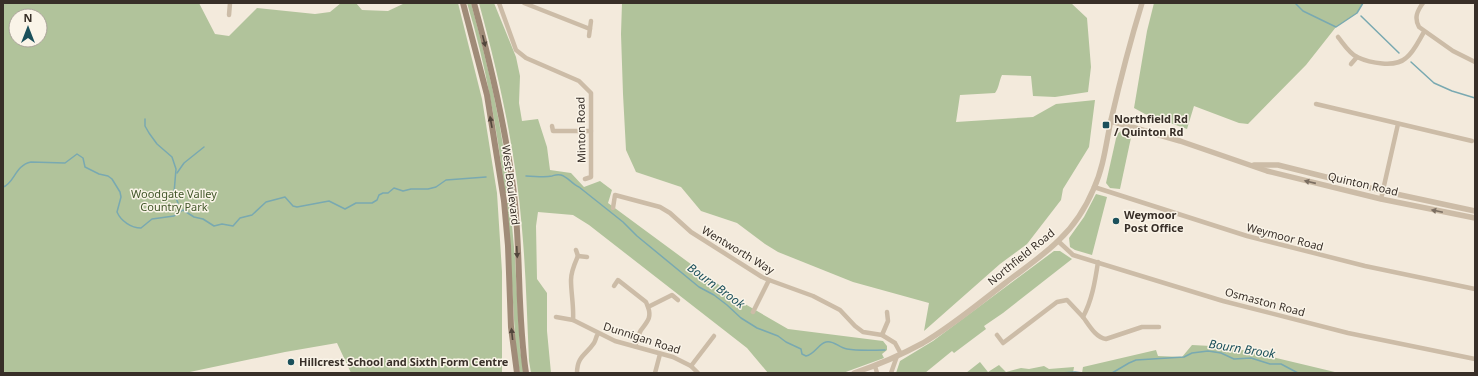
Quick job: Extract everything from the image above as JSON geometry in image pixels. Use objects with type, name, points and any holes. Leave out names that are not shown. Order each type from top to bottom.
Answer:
[{"type":"main road","name":"West Boulevard","points":[[463,3],[487,95],[504,201],[508,246],[511,327],[517,373]]},
{"type":"main road","name":"West Boulevard","points":[[474,3],[495,88],[514,194],[521,326],[526,373]]},
{"type":"street","points":[[229,15],[230,3]]},
{"type":"street","points":[[499,3],[516,50],[511,52]]},
{"type":"street","points":[[524,3],[590,29]]},
{"type":"street","name":"Northfield Road","points":[[854,373],[875,366],[899,355],[924,342],[958,319],[1058,241],[1079,216],[1094,188],[1106,151],[1111,121],[1128,47],[1142,3]]},
{"type":"street","points":[[1423,3],[1418,10],[1416,17],[1417,23],[1424,32],[1453,51],[1475,62]]},
{"type":"street","points":[[590,36],[591,21]]},
{"type":"street","points":[[1338,37],[1357,57],[1386,64],[1396,63],[1406,58],[1424,32]]},
{"type":"street","name":"Minton Road","points":[[516,50],[526,58],[579,81],[591,94],[591,177],[585,179]]},
{"type":"street","points":[[1351,64],[1357,57]]},
{"type":"street","points":[[1316,104],[1472,140]]},
{"type":"street","name":"Quinton Road","points":[[1111,121],[1180,141],[1267,171],[1381,199],[1475,218]]},
{"type":"street","points":[[1381,199],[1398,124]]},
{"type":"street","points":[[553,137],[553,129],[591,132]]},
{"type":"street","name":"Quinton Road","points":[[1248,165],[1278,165],[1382,191],[1475,211]]},
{"type":"street","name":"Weymoor Road","points":[[1094,188],[1246,236],[1365,266],[1475,289]]},
{"type":"street","name":"Wentworth Way","points":[[613,208],[615,195],[660,207],[670,213],[690,232],[769,280],[813,296],[840,310],[863,332],[882,336],[895,343],[899,355]]},
{"type":"street","name":"Osmaston Road","points":[[1058,241],[1073,255],[1223,301],[1348,333],[1475,359]]},
{"type":"street","points":[[573,320],[574,307],[571,280],[578,256],[576,250]]},
{"type":"street","points":[[578,256],[587,258]]},
{"type":"street","points":[[1083,317],[1088,308],[1094,288],[1098,262]]},
{"type":"street","points":[[614,286],[618,280],[646,302],[650,312],[648,322],[640,332],[635,346]]},
{"type":"street","points":[[753,312],[769,280]]},
{"type":"street","points":[[648,307],[672,295],[678,300]]},
{"type":"street","points":[[997,335],[1003,343],[1057,302],[1062,300],[1067,300],[1102,339],[1142,327],[1159,327]]},
{"type":"street","points":[[882,336],[888,321],[887,312]]},
{"type":"street","name":"Dunnigan Road","points":[[556,317],[573,320],[598,334],[615,341],[673,357],[691,366],[698,373]]},
{"type":"street","points":[[577,373],[581,356],[594,342],[598,334]]},
{"type":"street","points":[[691,366],[714,336]]},
{"type":"street","points":[[654,373],[660,354]]},
{"type":"street","points":[[891,373],[899,355]]},
{"type":"street","points":[[875,366],[877,373]]},
{"type":"green space","name":"Woodgate Valley Country Park","points":[[3,3],[199,3],[215,34],[229,36],[257,8],[315,14],[330,12],[341,3],[356,3],[362,10],[388,11],[405,3],[458,3],[482,99],[497,193],[502,272],[502,373],[351,373],[337,343],[285,352],[185,373],[3,373]]},
{"type":"green space","points":[[467,3],[471,3],[499,120],[509,192],[505,193],[490,97],[480,50]]},
{"type":"green space","points":[[479,3],[494,3],[516,57],[520,76],[519,103],[522,121],[538,119],[547,147],[550,170],[571,173],[584,187],[600,181],[612,190],[608,203],[745,304],[788,329],[883,341],[887,346],[887,350],[882,354],[884,358],[843,373],[768,373],[747,348],[589,225],[573,215],[538,212],[536,226],[537,279],[547,293],[547,331],[551,373],[531,373],[529,361],[523,246],[516,172],[500,87]]},
{"type":"green space","points":[[622,3],[1071,3],[1087,18],[1091,67],[1088,92],[1055,97],[1033,96],[1031,76],[1002,75],[995,93],[960,95],[956,122],[1033,117],[1056,104],[1095,100],[1089,147],[1063,189],[1061,200],[1027,244],[1000,264],[924,331],[929,303],[853,282],[778,252],[737,223],[701,211],[681,187],[636,172],[626,150],[621,34]]},
{"type":"green space","points":[[1154,3],[1363,3],[1357,13],[1336,27],[1306,65],[1248,124],[1239,123],[1194,106],[1187,129],[1145,114],[1134,108],[1147,31]]},
{"type":"green space","points":[[1121,131],[1132,133],[1120,189],[1110,188],[1106,183],[1117,134]]},
{"type":"green space","points":[[1096,194],[1107,197],[1092,255],[1070,247],[1069,238],[1084,217]]},
{"type":"green space","points":[[507,203],[510,203],[515,258],[520,349],[524,373],[520,373],[516,352]]},
{"type":"green space","points":[[1054,251],[1060,251],[1072,259],[984,326],[986,329],[954,353],[952,351],[925,373],[896,373],[900,361],[933,341]]},
{"type":"green space","points":[[1192,345],[1230,347],[1339,373],[1082,373],[1083,367],[1156,350],[1158,356],[1182,357]]},
{"type":"green space","points":[[980,362],[988,372],[999,365],[1006,372],[1021,368],[1029,369],[1044,366],[1049,369],[1074,367],[1073,373],[966,373]]},
{"type":"waterway","points":[[1295,3],[1303,11],[1336,27],[1357,13],[1363,3]]},
{"type":"waterway","points":[[1361,16],[1399,53]]},
{"type":"waterway","points":[[1411,62],[1434,83],[1452,91],[1475,98]]},
{"type":"waterway","points":[[145,119],[145,126],[149,133],[157,144],[172,157],[176,169],[174,193],[178,203]]},
{"type":"waterway","points":[[177,173],[184,163],[204,147]]},
{"type":"waterway","name":"Bourn Brook","points":[[3,187],[7,185],[18,170],[26,164],[31,162],[65,163],[77,154],[83,158],[85,167],[112,179],[120,192],[121,197],[117,212],[124,221],[137,228],[141,228],[152,219],[174,216],[183,210],[214,226],[222,224],[233,226],[240,218],[252,215],[266,202],[285,197],[293,206],[297,207],[329,201],[345,209],[356,203],[372,203],[377,200],[379,195],[388,193],[394,188],[403,191],[411,189],[428,189],[436,187],[446,180],[486,177]]},
{"type":"waterway","name":"Bourn Brook","points":[[526,176],[546,177],[561,175],[566,177],[623,222],[637,236],[699,287],[714,295],[741,318],[757,328],[778,336],[786,342],[801,349],[802,354],[806,356],[826,342],[834,343],[847,349],[885,350]]},
{"type":"waterway","name":"Bourn Brook","points":[[1112,373],[1136,360],[1184,357],[1192,353],[1208,351],[1221,353],[1234,359],[1251,358],[1270,364],[1281,364],[1298,373]]},
{"type":"waterway","name":"Bourn Brook","points":[[1061,373],[1083,373]]},
{"type":"waterway","name":"Bourn Brook","points":[[1090,373],[1098,373]]},
{"type":"place","name":"Northfield Rd / Quinton Rd","points":[[1106,125]]},
{"type":"place","name":"Weymoor Post Office","points":[[1116,221]]},
{"type":"place","name":"Hillcrest School and Sixth Form Centre","points":[[291,362]]}]
